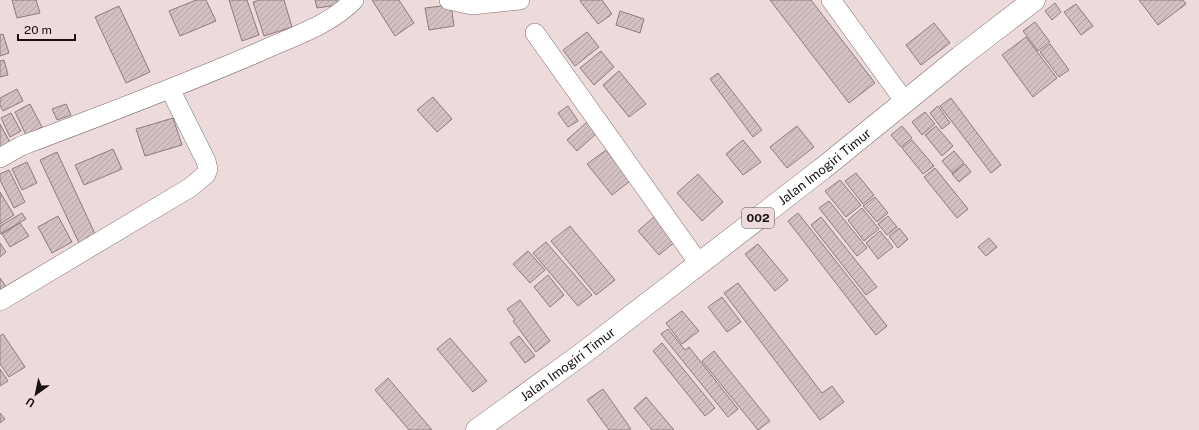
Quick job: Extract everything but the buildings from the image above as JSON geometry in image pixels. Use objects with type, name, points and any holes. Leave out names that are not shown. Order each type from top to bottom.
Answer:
[{"type":"main road","name":"Jalan Imogiri Timur","points":[[477,430],[582,354],[698,262],[822,169],[1034,0]]},
{"type":"street","points":[[449,0],[472,5],[520,0]]},
{"type":"street","points":[[831,0],[905,102]]},
{"type":"street","points":[[0,158],[21,146],[170,89],[296,35],[338,15],[349,2]]},
{"type":"street","points":[[535,33],[698,262]]},
{"type":"street","points":[[0,301],[73,256],[174,199],[203,178],[208,169],[206,161],[170,89]]}]
